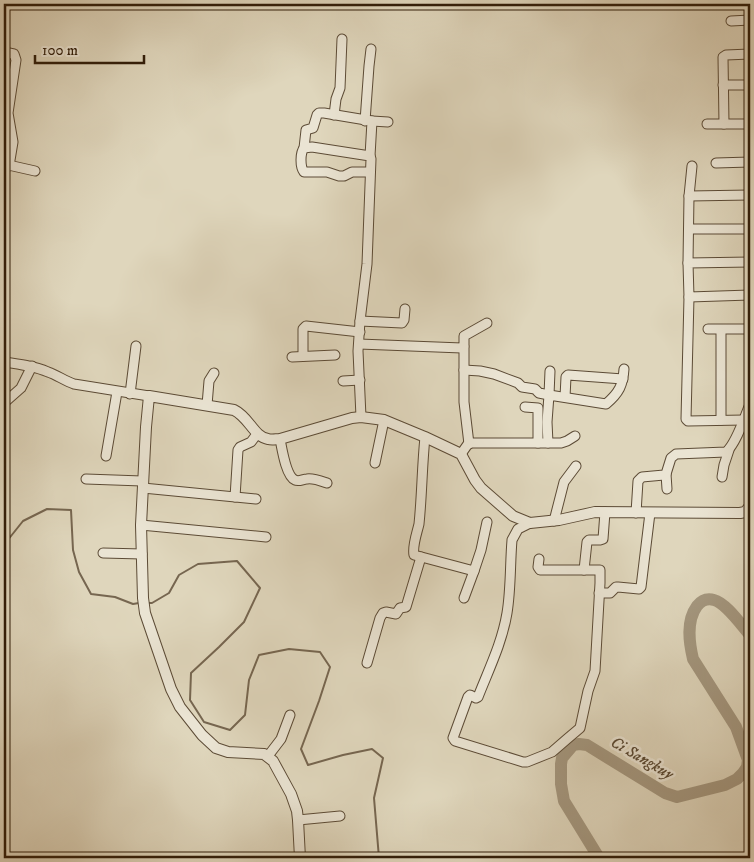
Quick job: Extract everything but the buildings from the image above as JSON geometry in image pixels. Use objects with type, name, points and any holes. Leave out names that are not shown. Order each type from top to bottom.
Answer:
[{"type":"street","points":[[731,21],[750,20]]},
{"type":"street","points":[[334,115],[336,99],[340,88],[342,39]]},
{"type":"street","points":[[361,417],[359,344],[367,264],[371,159],[368,121],[369,66],[372,48]]},
{"type":"street","points":[[4,52],[14,54],[16,60],[8,113],[13,142],[6,165],[36,171]]},
{"type":"street","points":[[724,124],[723,56],[726,54],[750,54]]},
{"type":"street","points":[[723,85],[750,84]]},
{"type":"street","points":[[370,172],[352,172],[339,176],[327,172],[302,171],[302,152],[306,130],[313,128],[319,113],[368,121],[388,122]]},
{"type":"street","points":[[707,124],[750,124]]},
{"type":"street","points":[[304,148],[312,147],[370,156]]},
{"type":"street","points":[[716,163],[750,162]]},
{"type":"street","points":[[692,166],[688,230],[689,297],[686,419],[688,421],[744,420]]},
{"type":"street","points":[[689,196],[750,195]]},
{"type":"street","points":[[688,230],[750,229]]},
{"type":"street","points":[[688,263],[750,262]]},
{"type":"street","points":[[689,297],[750,295]]},
{"type":"street","points":[[360,321],[402,323],[405,309]]},
{"type":"street","points":[[461,454],[469,444],[464,402],[464,336],[487,323]]},
{"type":"street","points":[[303,356],[303,329],[306,326],[360,332]]},
{"type":"street","points":[[708,329],[750,329]]},
{"type":"street","points":[[721,330],[721,420]]},
{"type":"street","points":[[359,344],[464,347]]},
{"type":"street","points":[[130,394],[136,346]]},
{"type":"street","points":[[292,357],[335,355]]},
{"type":"street","points":[[4,362],[32,366],[50,372],[74,384],[234,410],[240,412],[259,435],[269,440],[280,439],[352,418],[361,417],[384,420],[425,436],[461,454],[481,488],[513,516],[530,523]]},
{"type":"street","points":[[4,403],[21,388],[32,366]]},
{"type":"street","points":[[464,370],[494,374],[518,383],[522,387],[535,389],[539,393],[606,404],[619,390],[623,380],[624,369]]},
{"type":"street","points":[[548,443],[547,422],[550,371]]},
{"type":"street","points":[[207,405],[209,382],[214,373]]},
{"type":"street","points":[[565,397],[566,377],[568,375],[623,380]]},
{"type":"street","points":[[343,381],[360,380]]},
{"type":"street","points":[[106,456],[117,392]]},
{"type":"street","points":[[149,396],[141,525],[145,613],[171,690],[180,707],[202,735],[211,745],[228,752],[264,754],[268,756],[278,769],[291,794],[296,811],[300,858]]},
{"type":"street","points":[[722,477],[729,450],[750,404]]},
{"type":"street","points":[[525,407],[538,408],[538,443]]},
{"type":"street","points":[[376,463],[384,420]]},
{"type":"street","points":[[235,497],[238,450],[259,435]]},
{"type":"street","points":[[425,436],[422,492],[419,524],[413,550],[414,555],[474,571]]},
{"type":"street","points":[[469,444],[561,443],[575,436]]},
{"type":"street","points":[[280,439],[286,463],[294,479],[299,481],[311,478],[327,483]]},
{"type":"street","points":[[668,489],[666,474],[671,458],[676,454],[724,453],[729,450]]},
{"type":"street","points":[[554,521],[564,482],[576,466]]},
{"type":"street","points":[[636,513],[638,481],[642,477],[666,474]]},
{"type":"street","points":[[86,479],[256,498]]},
{"type":"street","points":[[539,559],[538,567],[540,570],[600,570],[597,654],[595,670],[588,691],[580,728],[552,752],[523,762],[454,741],[453,738],[468,697],[476,698],[478,696],[500,643],[507,611],[512,540],[513,535],[519,528],[530,523],[554,521],[595,512],[740,513],[745,512],[750,506]]},
{"type":"street","points":[[584,570],[588,540],[603,540],[605,512]]},
{"type":"street","points":[[599,593],[610,594],[616,587],[639,589],[641,587],[650,513]]},
{"type":"street","points":[[464,598],[481,550],[487,522]]},
{"type":"street","points":[[141,525],[266,537]]},
{"type":"street","points":[[103,553],[142,554]]},
{"type":"street","points":[[367,663],[383,613],[396,614],[400,608],[406,607],[421,557]]},
{"type":"street","points":[[268,756],[281,739],[290,715]]},
{"type":"street","points":[[298,820],[340,816]]},
{"type":"waterway","points":[[4,560],[7,541],[23,521],[47,509],[71,510],[73,550],[79,572],[91,594],[115,597],[133,604],[139,603]]},
{"type":"waterway","points":[[146,603],[152,603],[169,593],[179,575],[198,564],[237,561],[260,588],[244,622],[191,673],[190,700],[204,722],[230,730],[245,715],[249,680],[259,655],[289,649],[320,652],[330,667],[301,749],[308,765],[372,749],[383,758],[374,798],[379,858]]},
{"type":"waterway","name":"Ci Sangkuy","points":[[599,858],[564,801],[561,784],[562,758],[573,745],[587,745],[665,793],[677,797],[725,785],[737,779],[747,767],[748,760],[736,727],[693,659],[690,639],[691,618],[700,603],[711,599],[723,605],[750,635]]}]
